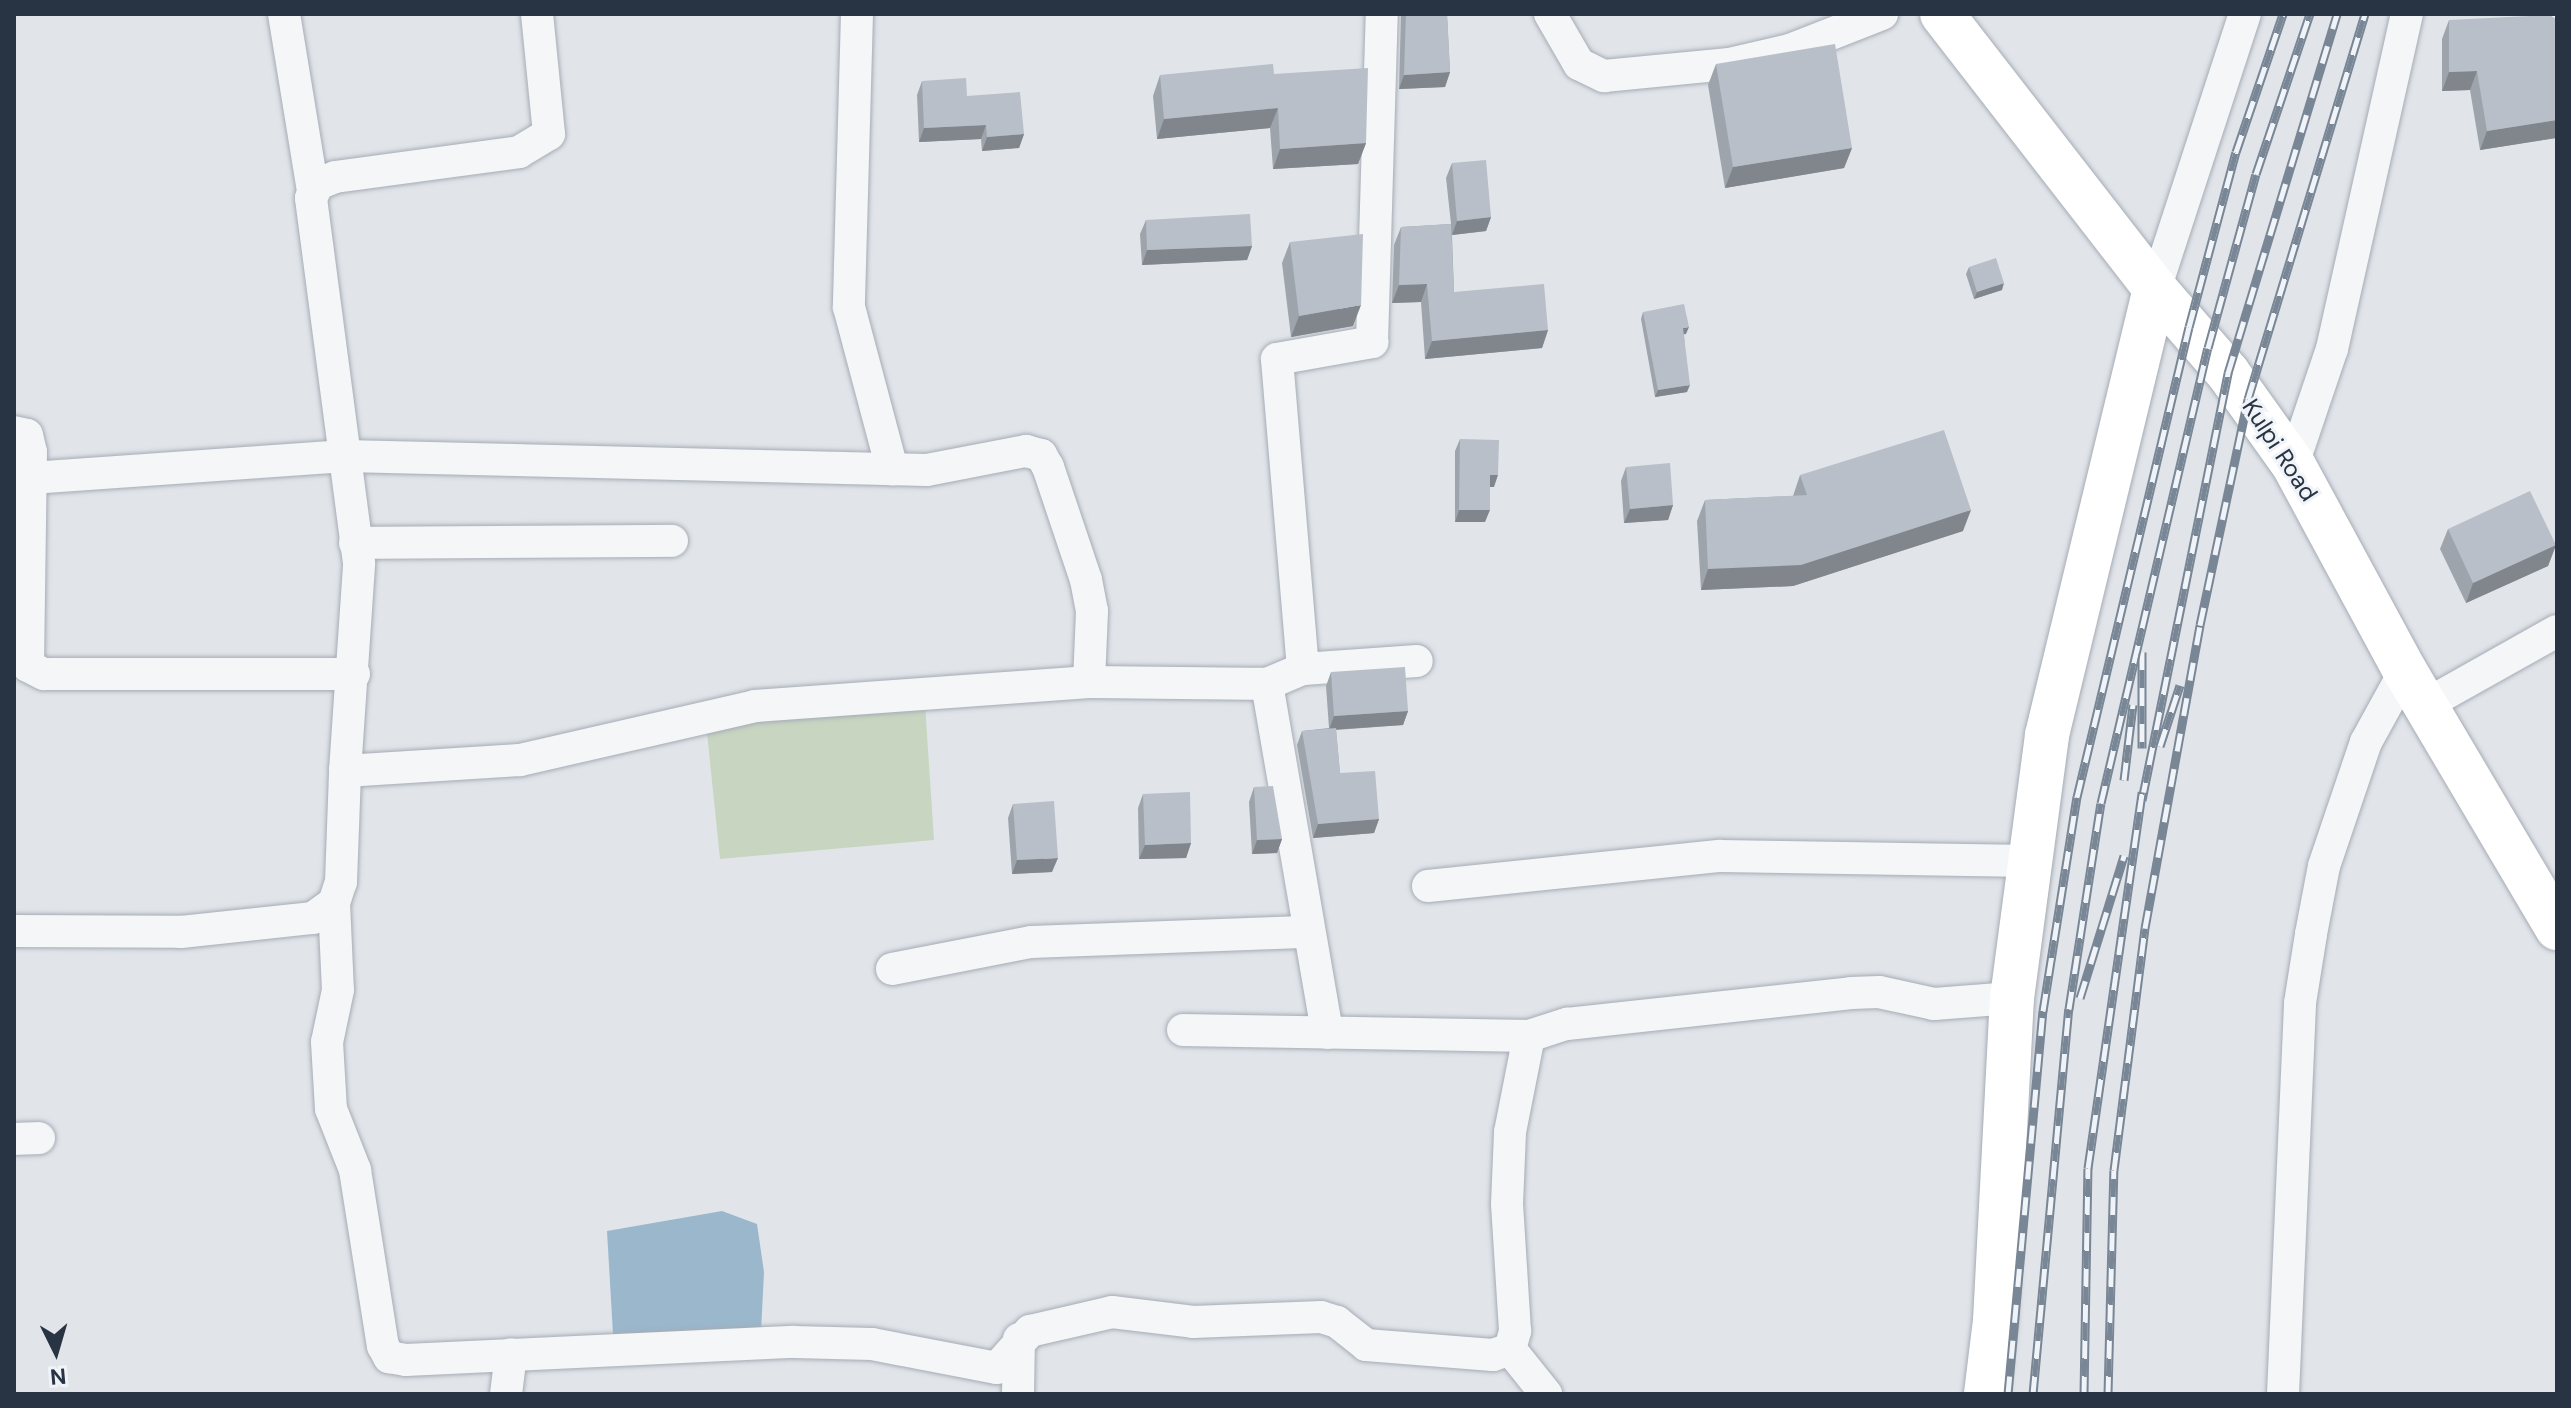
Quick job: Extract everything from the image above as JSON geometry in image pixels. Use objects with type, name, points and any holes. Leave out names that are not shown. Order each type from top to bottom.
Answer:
[{"type":"main road","name":"Kulpi Road","points":[[1942,14],[2155,289],[2228,373],[2293,464],[2415,688],[2557,928]]},
{"type":"main road","points":[[1986,1394],[1995,1321],[2012,998],[2031,861],[2062,666],[2155,289]]},
{"type":"street","points":[[284,14],[313,191],[355,543],[354,674],[345,771],[341,882],[334,903],[338,990],[327,1042],[331,1109],[355,1170],[383,1346],[389,1357],[406,1360],[843,1343],[872,1344],[984,1369],[1005,1363],[1019,1339],[1056,1322],[1112,1312],[1193,1322],[1321,1317],[1337,1322],[1366,1345],[1462,1356],[1510,1349]]},
{"type":"street","points":[[313,191],[335,177],[519,152],[549,134],[537,14]]},
{"type":"street","points":[[857,14],[849,307],[892,469]]},
{"type":"street","points":[[1303,669],[1277,359],[1372,342],[1382,14]]},
{"type":"street","points":[[1550,14],[1579,64],[1604,76],[1729,64],[1803,46],[1882,14]]},
{"type":"street","points":[[2155,289],[2245,14]]},
{"type":"street","points":[[2293,464],[2332,349],[2407,14]]},
{"type":"street","points":[[2554,14],[2557,21]]},
{"type":"street","points":[[14,432],[27,435],[31,478],[22,538],[28,666],[44,674],[354,674]]},
{"type":"street","points":[[31,478],[345,456],[892,469],[956,466],[1026,451],[1041,455],[1086,580],[1092,611],[1089,682]]},
{"type":"street","points":[[355,543],[672,541]]},
{"type":"street","points":[[2283,1394],[2300,1003],[2324,866],[2366,742],[2415,688],[2557,631]]},
{"type":"street","points":[[345,771],[520,760],[755,706],[1089,682],[1267,684],[1303,669],[1417,661]]},
{"type":"street","points":[[1267,684],[1327,1033]]},
{"type":"street","points":[[1428,886],[1720,856],[2031,861]]},
{"type":"street","points":[[14,931],[242,928],[313,918],[334,903]]},
{"type":"street","points":[[892,969],[1042,941],[1309,932]]},
{"type":"street","points":[[1183,1030],[1529,1036],[1567,1024],[1851,993],[1879,992],[1934,1004],[2012,998]]},
{"type":"street","points":[[1510,1349],[1515,1331],[1507,1204],[1510,1132],[1529,1036]]},
{"type":"street","points":[[1018,1394],[1019,1339]]},
{"type":"street","points":[[1510,1349],[1546,1394]]},
{"type":"street","points":[[506,1394],[511,1354]]},
{"type":"green space","points":[[925,704],[934,840],[720,859],[706,723]]},
{"type":"water","points":[[722,1211],[757,1224],[764,1272],[761,1332],[613,1334],[607,1231]]},
{"type":"building","points":[[1406,14],[1447,14],[1450,72],[1404,75]]},
{"type":"building","points":[[2550,15],[2556,19],[2557,120],[2487,131],[2477,71],[2449,72],[2449,20]]},
{"type":"building","points":[[1835,44],[1852,148],[1733,167],[1716,64]]},
{"type":"building","points":[[1273,64],[1274,74],[1368,68],[1366,143],[1280,149],[1278,108],[1164,119],[1160,75]]},
{"type":"building","points":[[966,78],[967,96],[1020,92],[1024,134],[987,137],[986,125],[924,128],[922,81]]},
{"type":"building","points":[[1486,160],[1491,217],[1457,221],[1452,163]]},
{"type":"building","points":[[1250,214],[1252,246],[1147,250],[1146,220]]},
{"type":"building","points":[[1451,224],[1454,292],[1544,284],[1548,330],[1432,341],[1427,284],[1399,285],[1401,227]]},
{"type":"building","points":[[1363,234],[1361,305],[1299,316],[1290,242]]},
{"type":"building","points":[[1996,258],[2004,283],[1977,292],[1969,267]]},
{"type":"building","points":[[1684,304],[1689,327],[1683,328],[1690,385],[1658,390],[1643,312]]},
{"type":"building","points":[[1944,430],[1971,510],[1801,565],[1708,569],[1705,500],[1807,495],[1800,475]]},
{"type":"building","points":[[1460,439],[1499,440],[1498,475],[1490,475],[1490,510],[1459,510]]},
{"type":"building","points":[[1670,463],[1673,505],[1630,509],[1626,467]]},
{"type":"building","points":[[2530,491],[2556,545],[2473,583],[2448,529]]},
{"type":"building","points":[[1405,667],[1408,711],[1334,716],[1331,672]]},
{"type":"building","points":[[1336,728],[1340,773],[1375,771],[1379,819],[1318,824],[1302,731]]},
{"type":"building","points":[[1273,786],[1282,839],[1257,840],[1254,787]]},
{"type":"building","points":[[1190,792],[1191,843],[1145,845],[1143,794]]},
{"type":"building","points":[[1054,801],[1058,858],[1017,860],[1013,804]]},
{"type":"railway","points":[[2008,1394],[2043,1011],[2077,797],[2189,327],[2236,152],[2283,14]]},
{"type":"railway","points":[[2033,1394],[2069,1009],[2101,803],[2208,348],[2256,174],[2310,14]]},
{"type":"railway","points":[[2142,800],[2228,373],[2337,14]]},
{"type":"railway","points":[[2108,1394],[2114,1170],[2145,928],[2200,625],[2248,399],[2365,14]]},
{"type":"railway","points":[[2142,652],[2142,748]]},
{"type":"railway","points":[[2160,746],[2180,685]]},
{"type":"railway","points":[[2124,780],[2133,705]]},
{"type":"railway","points":[[2084,1394],[2088,1168],[2142,792]]},
{"type":"railway","points":[[2080,998],[2124,856]]}]
